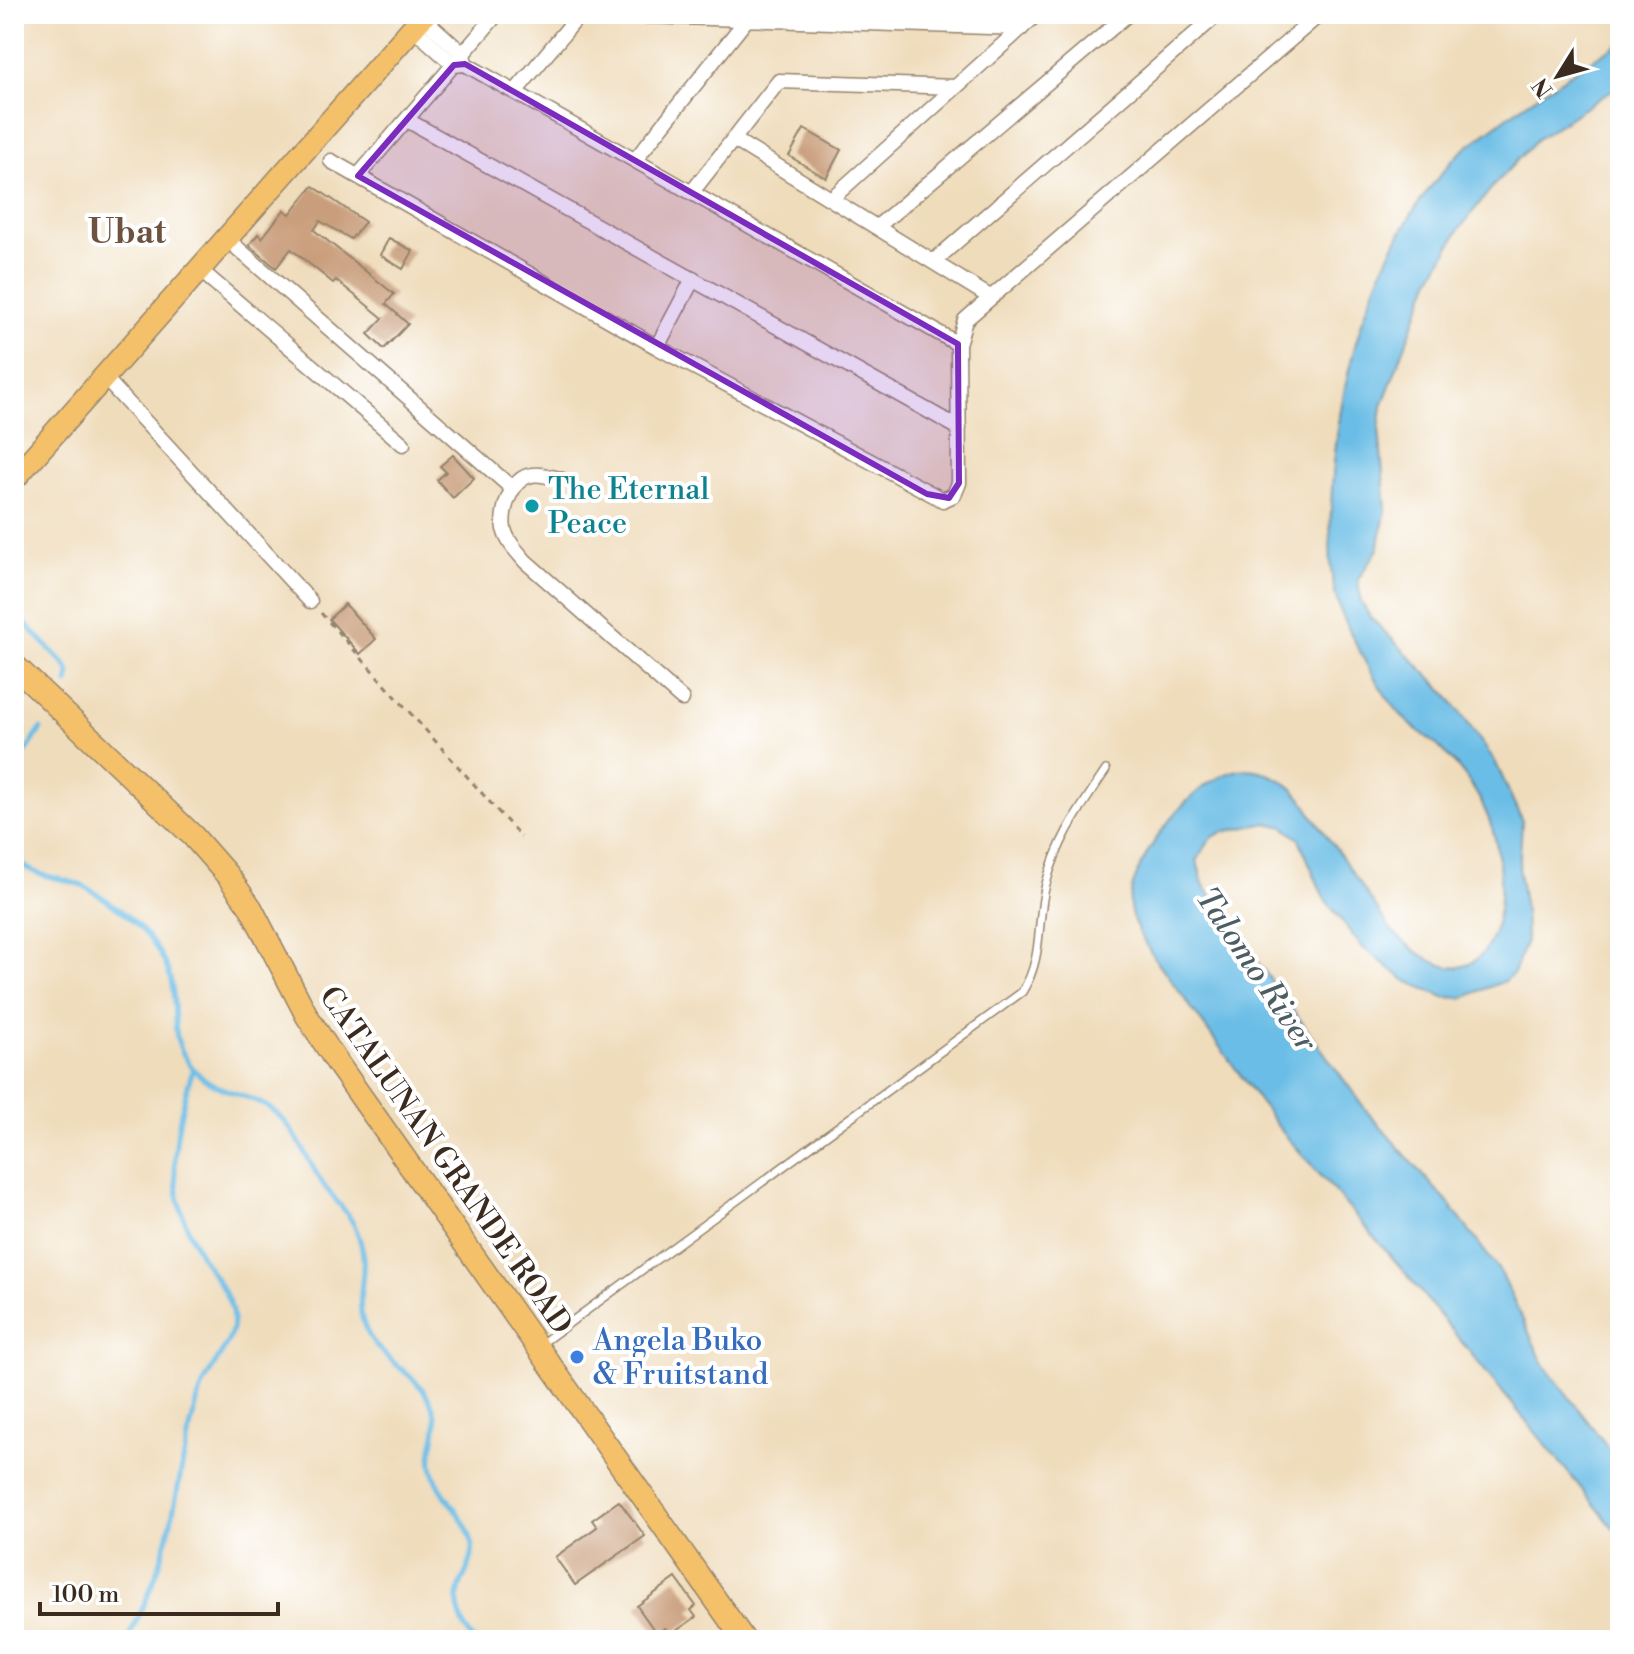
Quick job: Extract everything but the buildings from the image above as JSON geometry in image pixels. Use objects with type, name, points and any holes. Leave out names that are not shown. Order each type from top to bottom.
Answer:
[{"type":"main road","points":[[14,479],[420,20]]},
{"type":"main road","name":"CATALUNAN GRANDE ROAD","points":[[14,665],[193,836],[240,892],[330,1053],[744,1640]]},
{"type":"street","points":[[358,176],[461,61],[497,14]]},
{"type":"street","points":[[515,92],[582,14],[1022,28]]},
{"type":"street","points":[[831,199],[1037,14]]},
{"type":"street","points":[[877,227],[1128,14]]},
{"type":"street","points":[[933,262],[1218,14]]},
{"type":"street","points":[[331,161],[657,347],[937,498],[949,498],[959,483],[958,344],[965,320],[1320,14]]},
{"type":"street","points":[[635,160],[747,19]]},
{"type":"street","points":[[420,20],[461,61],[958,344]]},
{"type":"street","points":[[692,192],[779,81],[956,87]]},
{"type":"street","points":[[407,120],[959,428]]},
{"type":"street","points":[[733,139],[990,297]]},
{"type":"street","points":[[227,239],[513,489]]},
{"type":"street","points":[[200,270],[403,444]]},
{"type":"street","points":[[657,347],[693,279]]},
{"type":"street","points":[[104,377],[310,601]]},
{"type":"street","points":[[563,480],[534,474],[526,476],[513,489],[504,516],[504,530],[516,550],[682,699]]},
{"type":"lane","points":[[538,1346],[1022,992],[1034,973],[1045,887],[1061,837],[1106,770]]},
{"type":"path","points":[[310,601],[521,837]]},
{"type":"path","points":[[14,1423],[22,1416]]},
{"type":"highlighted area","points":[[465,64],[958,344],[959,483],[949,498],[927,494],[358,176],[454,65]]},
{"type":"water","name":"Talomo River","points":[[1620,43],[1620,85],[1537,139],[1494,185],[1458,231],[1430,281],[1382,406],[1379,429],[1386,509],[1378,549],[1358,579],[1361,602],[1370,617],[1446,693],[1495,761],[1522,821],[1519,872],[1526,940],[1514,973],[1505,981],[1462,998],[1444,997],[1406,981],[1362,947],[1324,898],[1299,839],[1284,827],[1267,823],[1222,832],[1210,839],[1197,861],[1203,884],[1222,913],[1369,1114],[1449,1204],[1501,1273],[1543,1363],[1620,1463],[1620,1536],[1402,1269],[1279,1128],[1149,950],[1131,912],[1130,899],[1146,856],[1178,810],[1220,777],[1242,770],[1263,772],[1298,794],[1391,930],[1413,949],[1440,965],[1459,967],[1476,960],[1487,947],[1495,929],[1500,885],[1496,844],[1488,817],[1457,766],[1436,744],[1407,722],[1385,695],[1356,645],[1335,592],[1330,536],[1340,415],[1349,368],[1378,279],[1398,237],[1423,198],[1465,149],[1537,96]]},
{"type":"waterway","points":[[14,31],[14,100]]},
{"type":"waterway","points":[[14,612],[66,666],[70,674],[68,683]]},
{"type":"waterway","points":[[14,770],[41,729]]},
{"type":"waterway","points":[[14,854],[27,868],[96,893],[139,927],[158,950],[167,968],[177,1036],[191,1066],[209,1082],[275,1112],[351,1220],[363,1255],[360,1304],[366,1330],[379,1349],[421,1387],[436,1418],[431,1460],[433,1471],[471,1539],[470,1563],[458,1593],[458,1606],[473,1640]]},
{"type":"waterway","points":[[127,1640],[148,1596],[164,1550],[201,1391],[232,1329],[229,1302],[189,1232],[176,1186],[176,1141],[193,1069]]},
{"type":"place","name":"The Eternal Peace","points":[[532,506]]},
{"type":"place","name":"Angela Buko & Fruitstand","points":[[577,1357]]},
{"type":"district","name":"Ubat","points":[[127,231]]}]
